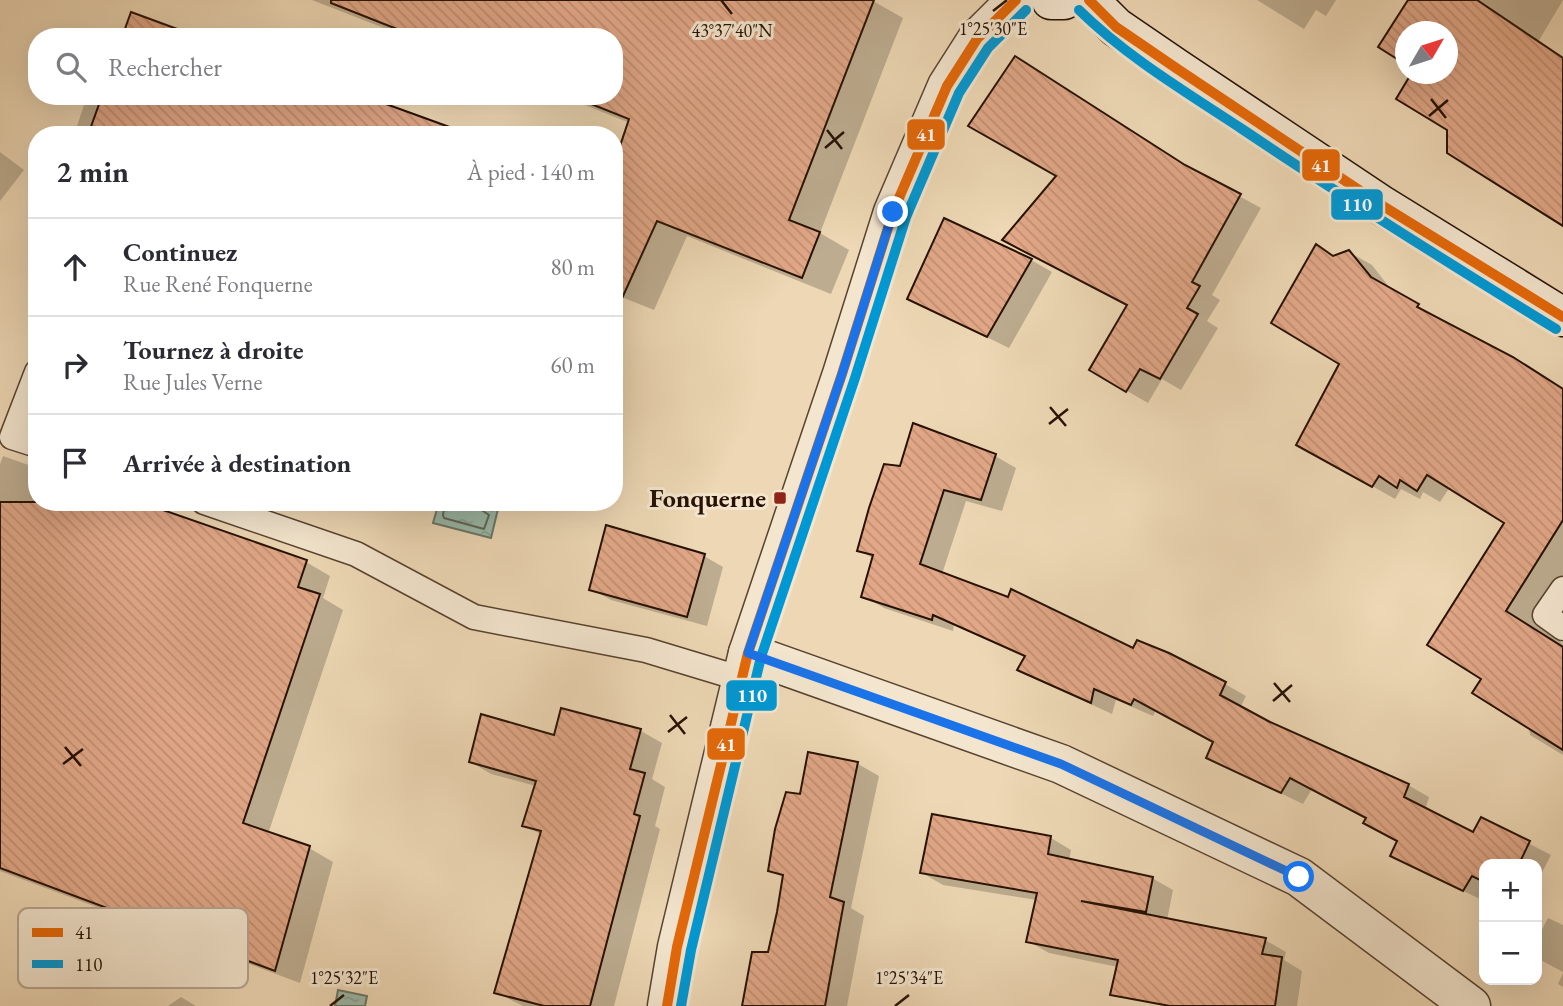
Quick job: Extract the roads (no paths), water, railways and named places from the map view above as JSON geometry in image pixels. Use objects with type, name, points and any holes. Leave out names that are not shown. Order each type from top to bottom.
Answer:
[{"type":"street","points":[[667,1006],[677,947],[745,666],[893,212],[947,86],[977,39],[1016,0]]},
{"type":"street","points":[[1051,0],[1064,0]]},
{"type":"street","points":[[1089,0],[1116,27],[1382,206],[1563,317]]},
{"type":"street","points":[[745,666],[1061,764],[1299,877],[1471,1006]]},
{"type":"lane","points":[[28,395],[12,437],[28,443]]},
{"type":"lane","points":[[230,511],[356,554],[474,617],[745,666]]},
{"type":"lane","points":[[1563,589],[1545,615],[1563,628]]},
{"type":"water","points":[[436,511],[498,511],[491,538],[433,523]]},
{"type":"water","points":[[338,990],[367,996],[365,1006],[335,1006]]},
{"type":"place","name":"Fonquerne","points":[[780,498]]}]
